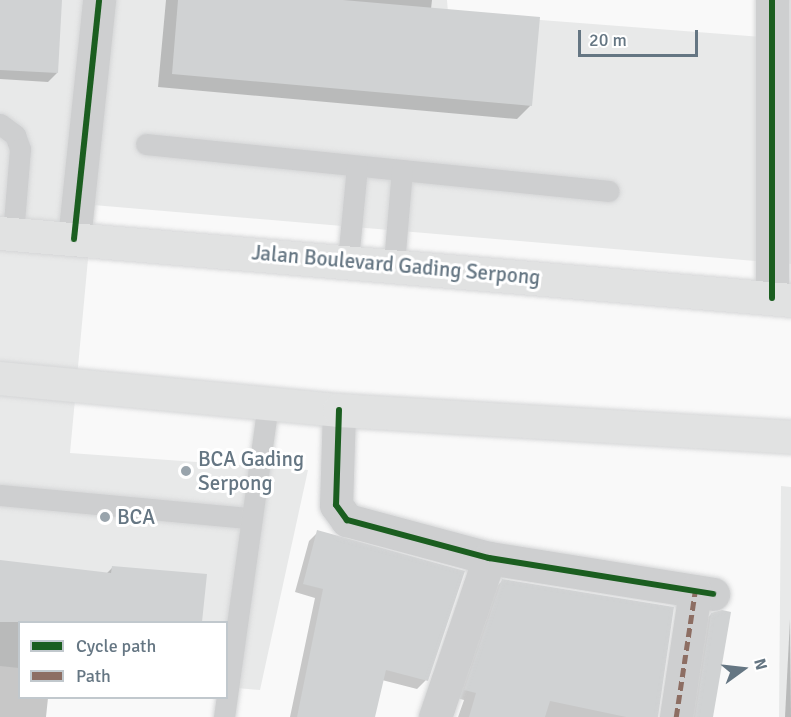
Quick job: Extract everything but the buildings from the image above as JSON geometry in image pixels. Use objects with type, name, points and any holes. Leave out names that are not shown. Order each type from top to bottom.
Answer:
[{"type":"main road","name":"Jalan Boulevard Gading Serpong","points":[[7,233],[394,263],[782,299]]},
{"type":"main road","points":[[0,378],[339,410],[791,437]]},
{"type":"street","points":[[74,239],[99,0]]},
{"type":"street","points":[[772,0],[782,299]]},
{"type":"street","points":[[339,410],[336,505],[341,516],[489,558],[704,592],[676,717]]},
{"type":"street","points":[[435,717],[489,558]]},
{"type":"lane","points":[[0,124],[15,135],[20,149],[7,233]]},
{"type":"lane","points":[[146,144],[609,191]]},
{"type":"lane","points":[[348,260],[357,166]]},
{"type":"lane","points":[[394,263],[402,170]]},
{"type":"lane","points":[[228,684],[248,518],[268,402]]},
{"type":"lane","points":[[0,495],[248,518]]},
{"type":"lane","points":[[224,717],[226,699]]},
{"type":"shaded area","points":[[0,0],[447,0],[448,13],[762,37],[762,0],[791,0],[791,264],[93,205],[70,453],[308,470],[260,690],[228,687],[228,621],[18,621],[18,668],[0,666]]},
{"type":"shaded area","points":[[781,486],[791,487],[791,717],[779,717]]},
{"type":"marked path","points":[[676,717],[695,591]]},
{"type":"cycle path","points":[[74,239],[99,0]]},
{"type":"cycle path","points":[[772,0],[772,298]]},
{"type":"cycle path","points":[[339,410],[336,505],[347,520],[489,558],[713,594]]},
{"type":"place","name":"BCA Gading Serpong","points":[[186,471]]},
{"type":"place","name":"BCA","points":[[105,517]]}]
